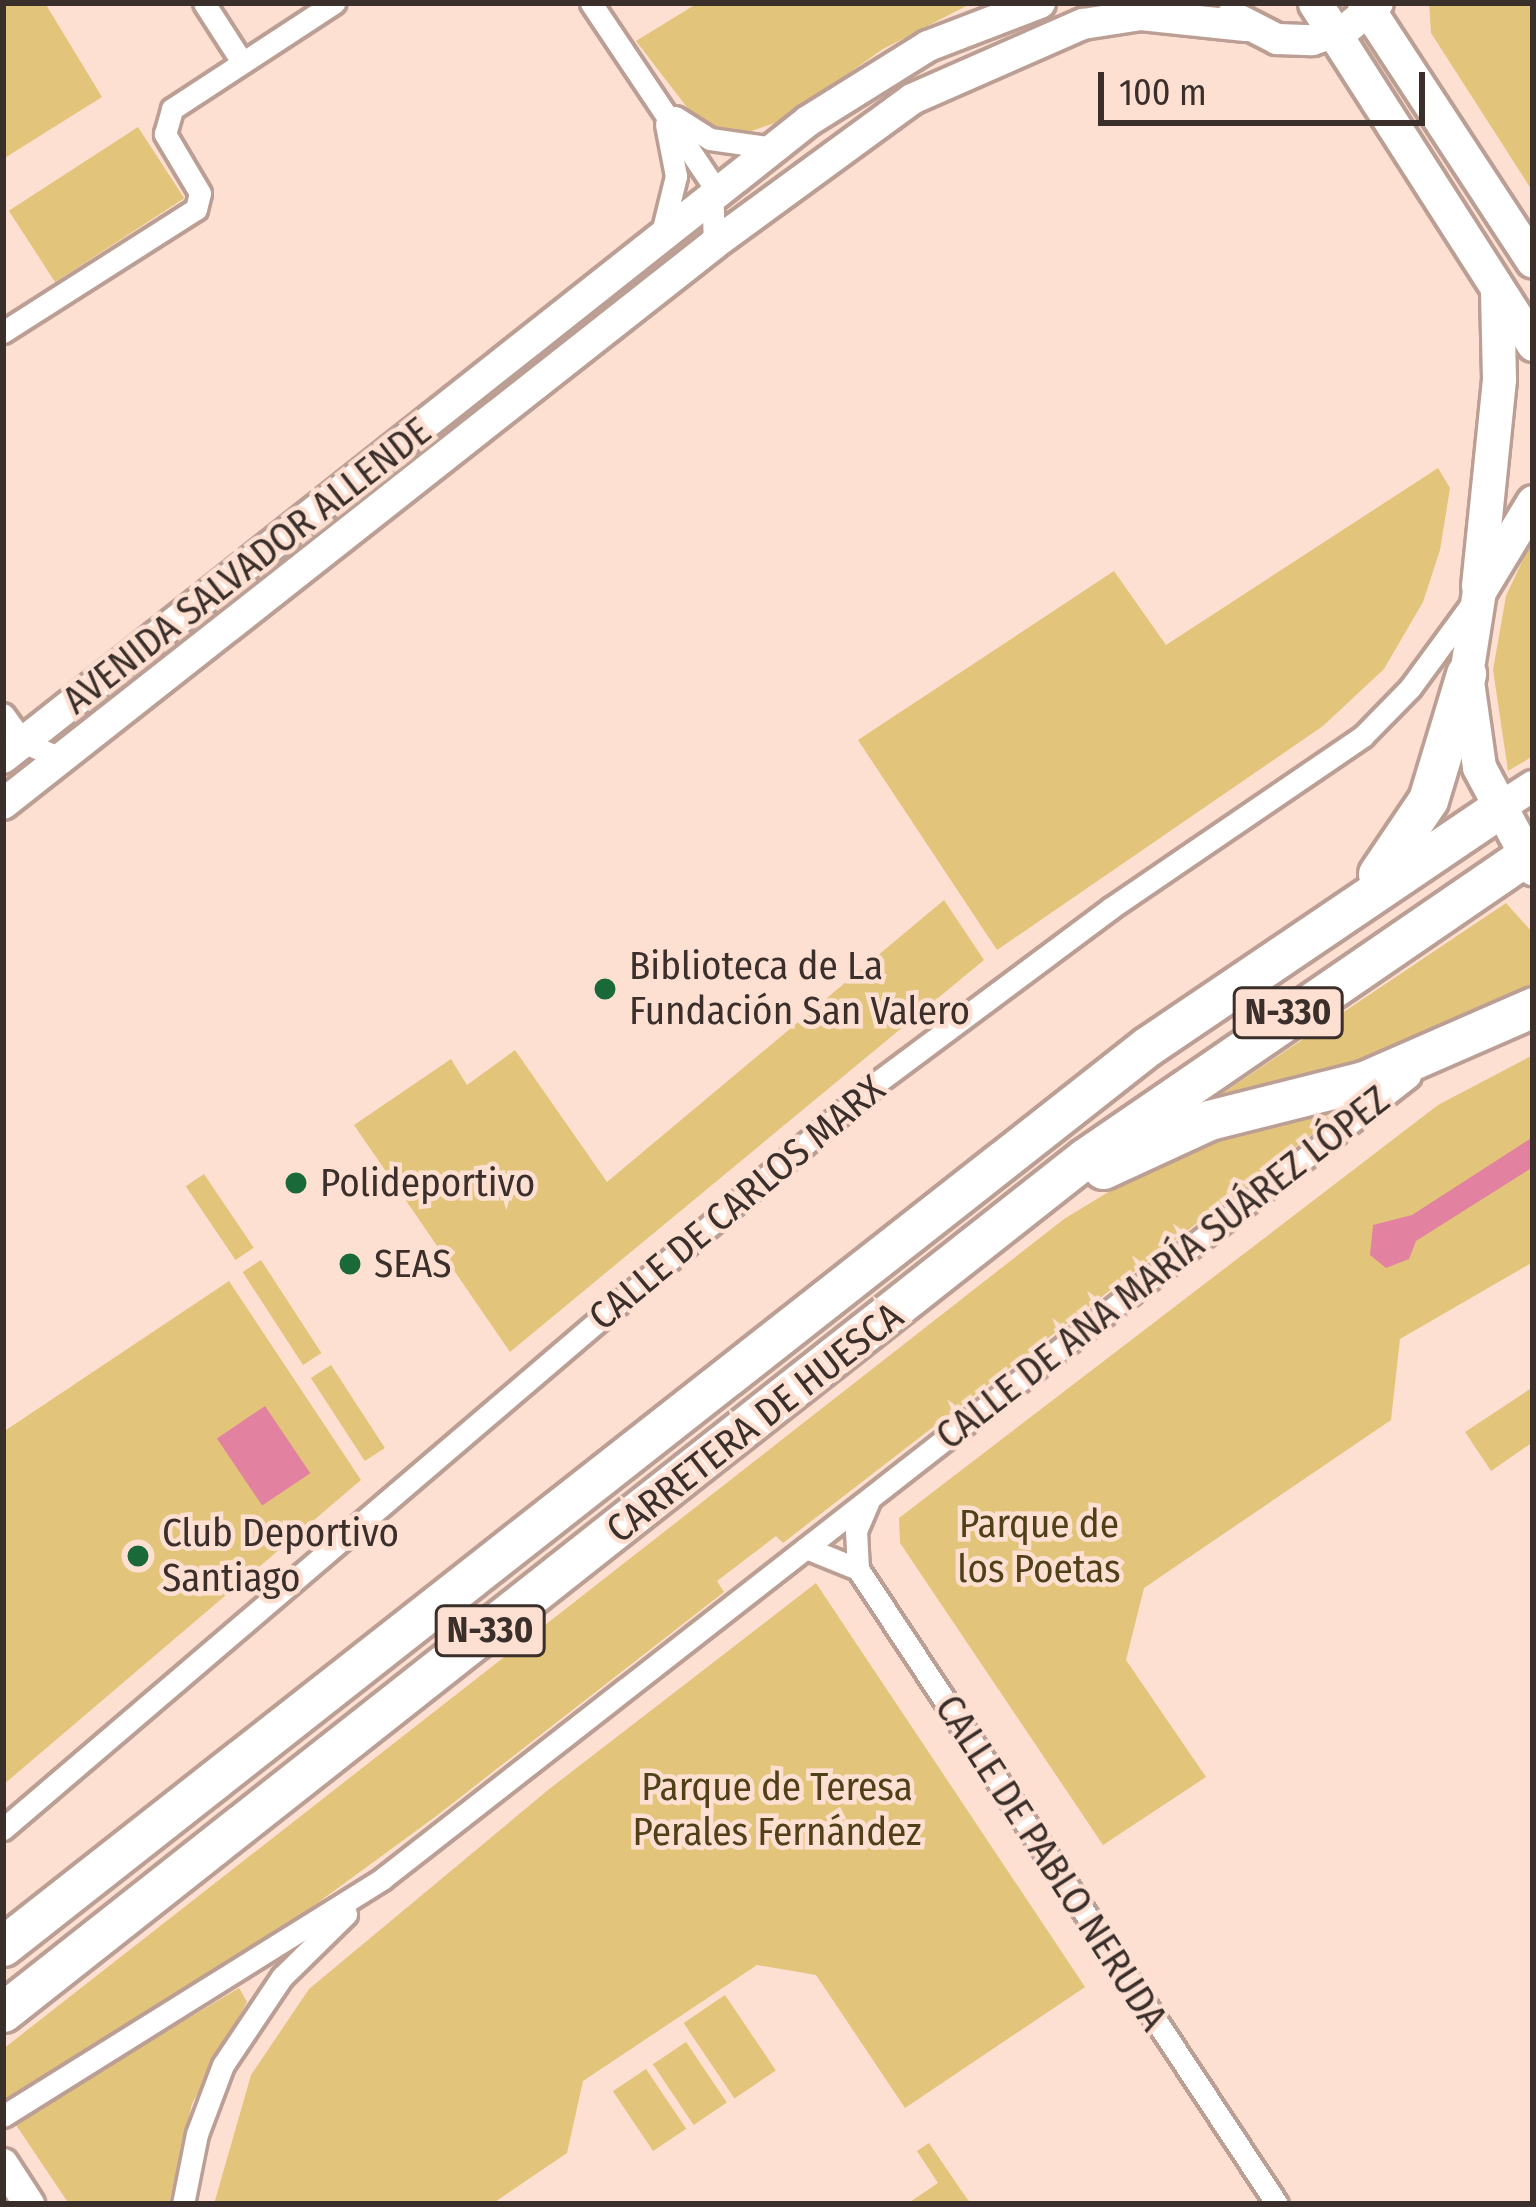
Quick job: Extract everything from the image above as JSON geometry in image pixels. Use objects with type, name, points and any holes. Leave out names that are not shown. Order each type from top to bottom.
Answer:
[{"type":"highway","points":[[1344,907],[1421,813],[1466,674]]},
{"type":"highway","name":"CARRETERA DE HUESCA","points":[[3,1946],[123,1846],[1130,1060],[1344,907],[1496,810]]},
{"type":"highway","name":"CARRETERA DE HUESCA","points":[[3,2012],[1198,1073],[1530,859]]},
{"type":"highway","points":[[972,1252],[1145,1146],[1232,1113],[1340,1090],[1533,1007]]},
{"type":"highway","points":[[3,1922],[123,1846]]},
{"type":"main road","name":"AVENIDA SALVADOR ALLENDE","points":[[13,750],[773,148],[928,46],[1040,3]]},
{"type":"main road","points":[[1219,3],[1245,26]]},
{"type":"main road","points":[[1315,3],[1533,344]]},
{"type":"main road","points":[[1335,34],[1371,6],[1530,254]]},
{"type":"main road","name":"AVENIDA SALVADOR ALLENDE","points":[[3,804],[714,244],[912,99],[1045,37],[1142,15],[1245,26],[1295,41],[1335,34]]},
{"type":"main road","points":[[1497,289],[1499,379],[1466,674],[1479,766],[1496,810],[1530,859]]},
{"type":"main road","points":[[1478,593],[1533,502]]},
{"type":"main road","points":[[1496,810],[1533,786]]},
{"type":"main road","points":[[3,2164],[29,2204]]},
{"type":"street","points":[[204,3],[242,62]]},
{"type":"street","points":[[3,332],[192,213],[201,198],[165,134],[172,109],[334,3]]},
{"type":"street","points":[[591,3],[717,194],[714,244]]},
{"type":"street","points":[[657,101],[710,139],[773,148]]},
{"type":"street","points":[[651,245],[670,218],[676,176],[657,101]]},
{"type":"street","name":"AVENIDA SALVADOR ALLENDE","points":[[471,391],[480,431]]},
{"type":"street","name":"CALLE DE CARLOS MARX","points":[[3,1829],[879,1081],[1111,908],[1363,736],[1410,688],[1478,593]]},
{"type":"street","points":[[3,714],[13,750]]},
{"type":"street","name":"AVENIDA SALVADOR ALLENDE","points":[[13,750],[60,758]]},
{"type":"street","name":"CALLE DE ANA MARÍA SUÁREZ LÓPEZ","points":[[183,2204],[207,2102],[242,2032],[295,1962],[382,1879],[1452,1045]]},
{"type":"street","points":[[806,1548],[858,1569],[856,1531],[875,1492]]},
{"type":"street","name":"CALLE DE PABLO NERUDA","points":[[858,1569],[1277,2204]]},
{"type":"street","name":"CALLE DE ANA MARÍA SUÁREZ LÓPEZ","points":[[3,2116],[382,1879]]},
{"type":"green space","points":[[3,3],[45,3],[102,97],[3,159]]},
{"type":"green space","points":[[698,3],[972,3],[883,49],[781,121],[739,135],[696,119],[636,41]]},
{"type":"green space","points":[[1429,3],[1533,3],[1533,192],[1431,33]]},
{"type":"green space","points":[[138,127],[184,198],[55,282],[9,211]]},
{"type":"green space","points":[[1438,468],[1450,488],[1440,550],[1423,602],[1384,669],[1323,726],[997,950],[858,740],[1114,571],[1166,645]]},
{"type":"green space","points":[[1533,538],[1533,756],[1508,771],[1493,670],[1506,596]]},
{"type":"green space","points":[[944,900],[984,960],[510,1352],[354,1125],[451,1059],[467,1085],[515,1050],[607,1182]]},
{"type":"green space","points":[[1506,903],[1533,933],[1533,991],[1398,1052],[1202,1107]]},
{"type":"green space","name":"Parque de los Poetas","points":[[1533,1055],[1533,1262],[1400,1339],[1391,1420],[1144,1588],[1126,1660],[1206,1777],[1103,1845],[900,1543],[899,1518],[1438,1105]]},
{"type":"green space","points":[[1328,1107],[1332,1116],[1324,1125],[783,1543],[776,1536],[717,1581],[724,1592],[435,1817],[301,1915],[3,2102],[3,2049],[1064,1219],[1199,1137]]},
{"type":"green space","points":[[204,1174],[254,1248],[236,1260],[186,1186]]},
{"type":"green space","points":[[261,1260],[321,1353],[303,1365],[243,1272]]},
{"type":"green space","name":"Club Deportivo Santiago","points":[[229,1281],[361,1480],[3,1785],[3,1432]]},
{"type":"green space","points":[[331,1365],[385,1448],[365,1461],[311,1378]]},
{"type":"green space","points":[[1533,1387],[1533,1442],[1491,1471],[1465,1432]]},
{"type":"green space","name":"Parque de Teresa Perales Fernández","points":[[816,1583],[1085,1987],[905,2108],[816,1975],[757,1965],[583,2081],[567,2153],[492,2204],[214,2204],[251,2075],[309,1989],[548,1790]]},
{"type":"green space","points":[[239,1988],[247,2002],[192,2104],[169,2204],[69,2204],[14,2122]]},
{"type":"green space","points":[[725,1995],[776,2070],[734,2098],[684,2023]]},
{"type":"green space","points":[[686,2042],[727,2103],[694,2125],[653,2064]]},
{"type":"green space","points":[[646,2069],[686,2129],[653,2151],[613,2091]]},
{"type":"green space","points":[[929,2143],[971,2204],[907,2204],[938,2183],[917,2151]]},
{"type":"shaded area","points":[[1533,1137],[1533,1167],[1416,1241],[1409,1259],[1386,1268],[1370,1255],[1373,1225],[1412,1215]]},
{"type":"shaded area","points":[[265,1406],[310,1473],[262,1506],[217,1438]]},
{"type":"place","name":"Biblioteca de La Fundación San Valero","points":[[605,989]]},
{"type":"place","name":"Polideportivo","points":[[296,1183]]},
{"type":"place","name":"SEAS","points":[[350,1264]]},
{"type":"place","name":"Club Deportivo Santiago","points":[[138,1556]]}]
